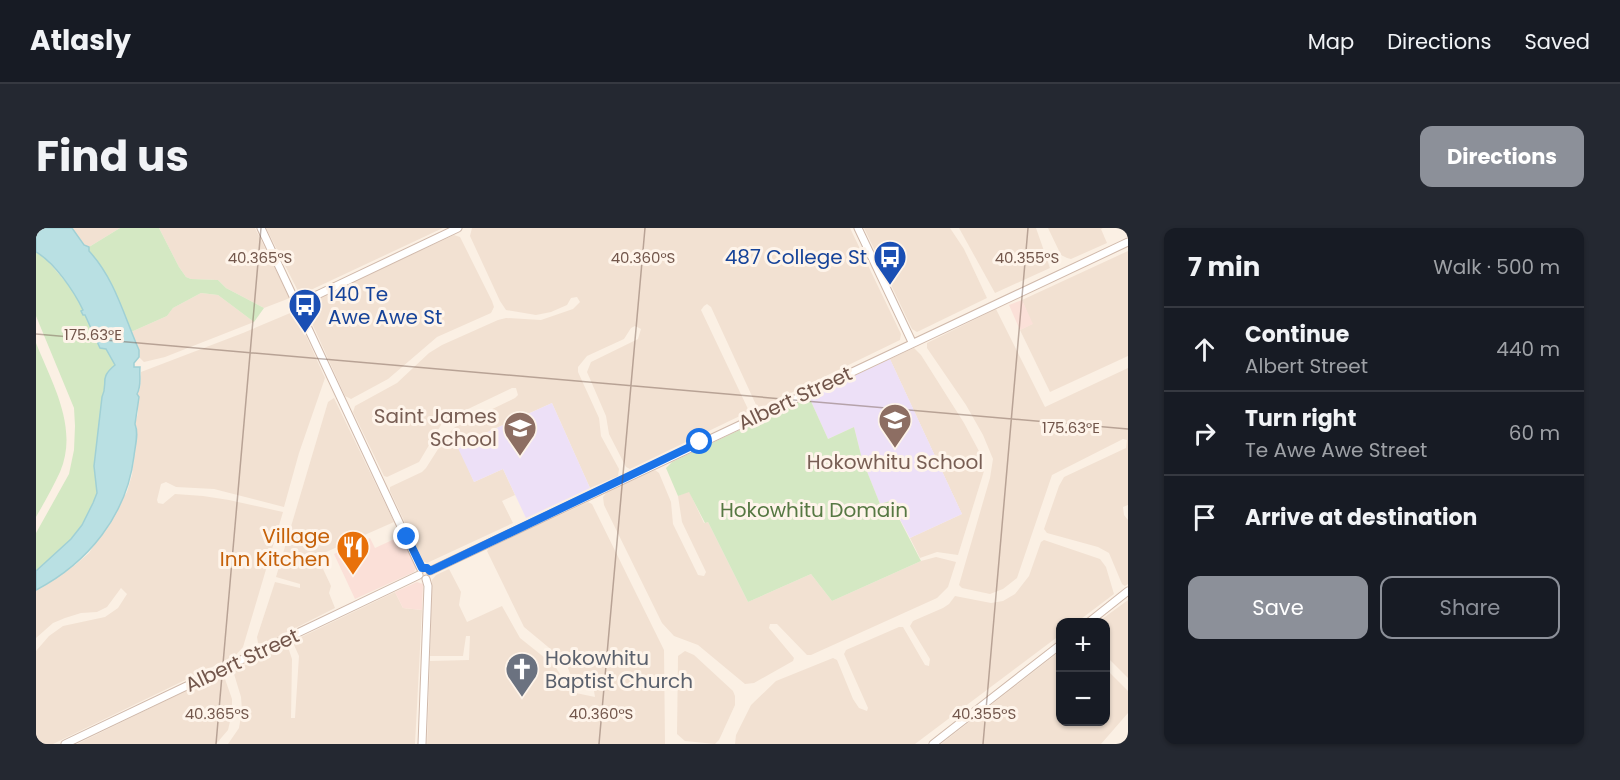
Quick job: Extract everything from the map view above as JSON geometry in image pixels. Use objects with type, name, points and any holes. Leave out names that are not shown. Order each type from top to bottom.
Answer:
[{"type":"main road","points":[[261,228],[428,586],[422,744]]},
{"type":"main road","points":[[298,304],[458,228]]},
{"type":"main road","points":[[858,228],[912,342]]},
{"type":"main road","name":"Albert Street","points":[[65,744],[422,574],[427,568],[430,571],[1128,242]]},
{"type":"main road","points":[[1094,618],[1128,591]]},
{"type":"main road","points":[[933,744],[1056,648]]},
{"type":"shaded area","points":[[72,228],[120,228],[89,247],[84,245]]},
{"type":"shaded area","points":[[159,228],[255,228],[290,298],[264,308],[226,288],[218,280],[186,277]]},
{"type":"shaded area","points":[[266,228],[443,228],[300,295]]},
{"type":"shaded area","points":[[472,228],[850,228],[901,334],[900,340],[760,408],[757,407],[711,307],[707,304],[701,310],[748,409],[746,413],[630,469],[626,467],[609,434],[606,416],[587,372],[591,362],[638,339],[641,329],[635,326],[624,339],[587,356],[578,367],[578,372],[599,418],[601,436],[619,469],[618,476],[590,488],[552,403],[458,445],[474,482],[503,469],[515,495],[502,501],[513,523],[427,563],[423,561],[390,487],[422,472],[455,427],[515,398],[518,395],[516,388],[447,419],[419,462],[387,477],[384,476],[353,412],[355,406],[397,383],[429,353],[442,345],[498,320],[506,318],[541,320],[573,309],[580,302],[577,297],[571,298],[567,305],[536,315],[506,310],[470,236]]},
{"type":"shaded area","points":[[864,228],[950,228],[964,249],[987,298],[917,332],[912,329]]},
{"type":"shaded area","points":[[959,228],[1036,228],[1050,268],[995,293]]},
{"type":"shaded area","points":[[1048,228],[1103,228],[1101,229],[1107,243],[1071,259],[1067,258],[1061,255]]},
{"type":"shaded area","points":[[454,235],[460,237],[492,301],[494,307],[491,313],[437,337],[388,379],[351,399],[345,396],[306,310],[307,303]]},
{"type":"shaded area","points":[[1128,251],[1128,356],[1050,392],[1020,330],[1032,324],[1022,300]]},
{"type":"shaded area","points":[[201,293],[218,295],[254,322],[165,357],[144,362],[139,357],[131,332],[167,316],[173,308]]},
{"type":"shaded area","points":[[1022,300],[1033,324],[1020,330],[1009,305]]},
{"type":"shaded area","points":[[996,309],[1045,407],[1128,368],[1128,505],[1123,507],[1124,515],[1128,520],[1128,584],[1125,586],[1122,584],[1109,553],[1098,547],[1047,533],[1044,529],[1064,477],[1126,448],[1127,440],[1123,439],[1052,475],[1017,578],[1003,589],[990,594],[962,588],[959,585],[990,478],[993,459],[966,405],[927,348],[927,343]]},
{"type":"shaded area","points":[[295,311],[325,378],[299,453],[284,507],[214,489],[176,487],[166,482],[161,484],[157,500],[158,503],[163,504],[175,494],[203,496],[283,512],[243,647],[235,656],[53,744],[36,744],[36,651],[49,636],[63,626],[105,617],[118,608],[127,594],[121,588],[107,607],[97,612],[81,613],[53,623],[36,638],[36,590],[75,565],[89,553],[127,492],[132,475],[136,441],[137,394],[140,389],[141,372]]},
{"type":"shaded area","points":[[914,348],[921,355],[964,423],[981,455],[984,471],[958,555],[937,552],[920,558],[910,538],[962,514],[890,359]]},
{"type":"shaded area","name":"Hokowhitu School","points":[[890,359],[962,514],[910,538],[890,501],[880,504],[862,459],[854,427],[828,439],[809,397]]},
{"type":"shaded area","points":[[334,398],[394,522],[317,556],[331,586],[329,593],[335,608],[264,644],[258,643],[257,637],[275,582],[300,588],[300,584],[276,577],[328,402]]},
{"type":"shaded area","name":"Saint James School","points":[[552,403],[590,488],[526,518],[503,469],[474,482],[457,446]]},
{"type":"shaded area","points":[[655,470],[659,473],[671,502],[673,524],[698,575],[704,576],[706,572],[682,522],[678,496],[689,491],[704,523],[708,522],[748,602],[811,574],[832,601],[921,561],[936,557],[956,562],[948,587],[937,598],[811,655],[807,655],[777,624],[770,624],[769,628],[794,658],[793,661],[754,683],[745,684],[698,645],[674,636],[662,623],[604,505],[603,497],[607,492]]},
{"type":"shaded area","points":[[588,502],[592,504],[664,650],[665,744],[427,744],[430,661],[469,660],[470,636],[466,636],[463,656],[430,656],[432,580],[436,575],[449,569],[461,592],[459,605],[467,622],[502,606],[520,638],[555,666],[571,692],[595,697],[594,691],[579,686],[572,678],[565,661],[524,627],[487,551],[489,548]]},
{"type":"shaded area","points":[[401,536],[416,568],[414,572],[355,599],[334,554],[370,538],[375,548]]},
{"type":"shaded area","points":[[1044,540],[1100,559],[1106,567],[1114,594],[1082,618],[1056,618],[1056,638],[915,744],[735,744],[736,735],[751,705],[776,681],[833,658],[837,660],[853,699],[859,708],[867,711],[868,708],[844,654],[846,650],[903,627],[925,665],[929,666],[930,659],[910,626],[913,621],[943,608],[955,596],[991,603],[1003,601],[1015,594],[1029,576],[1041,542]]},
{"type":"shaded area","points":[[417,582],[423,584],[422,610],[403,608],[395,592]]},
{"type":"shaded area","points":[[395,592],[403,608],[422,610],[415,744],[228,744],[239,728],[242,710],[241,697],[234,674],[236,669],[284,646],[288,647],[292,659],[291,718],[295,718],[299,656],[294,645],[295,640]]},
{"type":"shaded area","points":[[1128,600],[1128,678],[1110,660],[1110,618],[1103,618]]},
{"type":"shaded area","points":[[685,651],[694,655],[733,691],[735,696],[735,705],[715,744],[685,741],[677,734],[678,656]]},
{"type":"shaded area","points":[[1056,654],[1056,726],[1110,726],[1110,673],[1128,691],[1128,713],[1101,744],[941,744]]},
{"type":"shaded area","points":[[220,674],[225,679],[232,699],[232,713],[228,730],[216,744],[77,744]]},
{"type":"green space","points":[[120,228],[159,228],[186,277],[218,280],[226,288],[264,308],[254,322],[218,295],[201,293],[173,308],[167,316],[131,332],[108,279],[88,251],[89,247]]},
{"type":"green space","points":[[36,252],[46,259],[76,294],[100,348],[106,349],[115,365],[105,378],[102,398],[94,466],[97,493],[82,525],[71,539],[36,571],[36,533],[69,474],[74,450],[75,426],[74,408],[36,316]]},
{"type":"green space","points":[[36,343],[56,390],[67,439],[60,472],[36,517]]},
{"type":"green space","name":"Hokowhitu Domain","points":[[809,397],[828,439],[854,427],[862,459],[880,504],[890,501],[921,561],[832,601],[811,574],[748,602],[708,522],[705,523],[689,492],[678,496],[666,468],[672,462]]},
{"type":"water","points":[[36,228],[72,228],[84,245],[89,247],[89,251],[106,274],[118,298],[139,350],[139,357],[134,367],[140,367],[140,380],[135,424],[137,432],[130,478],[114,517],[102,535],[72,566],[36,590],[36,571],[71,539],[82,525],[97,493],[94,466],[102,397],[105,377],[115,365],[106,349],[100,348],[69,286],[50,263],[36,252]]},
{"type":"place","name":"487 College St","points":[[890,286]]},
{"type":"place","name":"140 Te Awe Awe St","points":[[305,334]]},
{"type":"place","name":"Hokowhitu School","points":[[895,449]]},
{"type":"place","name":"Saint James School","points":[[520,457]]},
{"type":"place","name":"Village Inn Kitchen","points":[[353,576]]},
{"type":"place","name":"Hokowhitu Baptist Church","points":[[522,698]]},
{"type":"route","points":[[407,537],[422,568],[430,571],[700,442]]}]
